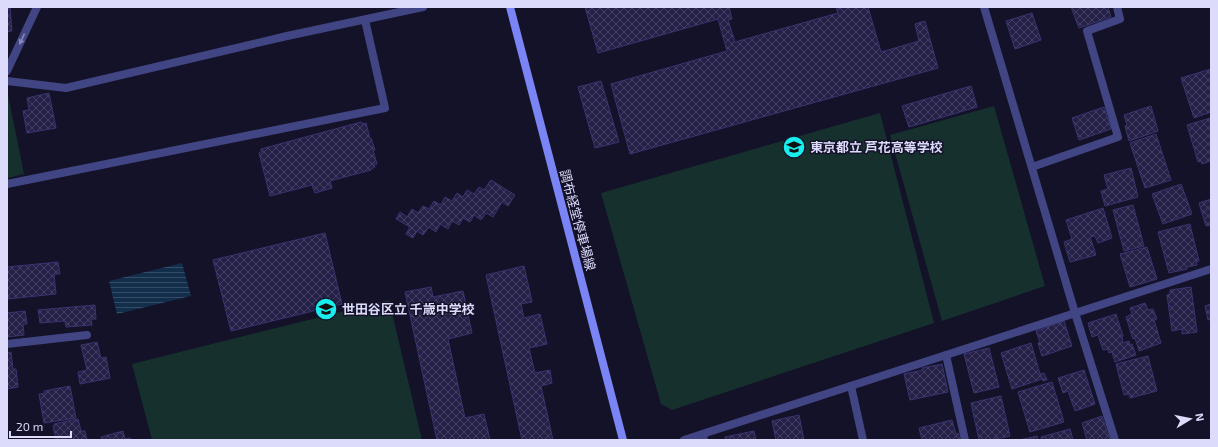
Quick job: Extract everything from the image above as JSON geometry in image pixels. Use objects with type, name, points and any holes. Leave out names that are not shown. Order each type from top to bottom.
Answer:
[{"type":"main road","name":"調布経堂停車場線","points":[[510,7],[623,440]]},
{"type":"street","points":[[7,71],[37,7]]},
{"type":"street","points":[[7,80],[66,88],[287,36],[423,7]]},
{"type":"street","points":[[984,7],[1075,313],[1116,440]]},
{"type":"street","points":[[1032,167],[1118,138],[1087,32],[1120,19],[1117,7]]},
{"type":"street","points":[[7,184],[385,108],[365,20]]},
{"type":"street","points":[[684,440],[703,437],[851,386],[1211,269]]},
{"type":"street","points":[[7,344],[87,335]]},
{"type":"street","points":[[946,355],[965,440]]},
{"type":"street","points":[[851,386],[863,440]]},
{"type":"green space","points":[[7,90],[24,174],[7,178]]},
{"type":"green space","points":[[994,106],[1045,286],[942,321],[890,135]]},
{"type":"green space","points":[[880,113],[934,323],[672,410],[661,404],[601,193]]},
{"type":"green space","points":[[389,300],[422,440],[152,440],[132,364]]},
{"type":"water","points":[[182,263],[191,296],[117,314],[109,281]]},
{"type":"building","points":[[7,7],[10,7],[12,31],[7,32]]},
{"type":"building","points":[[585,7],[729,7],[732,19],[728,20],[735,42],[838,13],[836,7],[868,7],[881,52],[919,41],[915,24],[925,21],[938,68],[630,154],[611,84],[727,51],[718,19],[598,53]]},
{"type":"building","points":[[1071,7],[1108,7],[1111,17],[1079,28]]},
{"type":"building","points":[[1032,13],[1041,40],[1015,49],[1006,21]]},
{"type":"building","points":[[1211,69],[1211,112],[1194,118],[1181,78]]},
{"type":"building","points":[[601,81],[619,142],[595,148],[578,87]]},
{"type":"building","points":[[971,86],[977,107],[909,127],[902,106]]},
{"type":"building","points":[[49,93],[56,128],[27,133],[23,111],[29,110],[27,98]]},
{"type":"building","points":[[1151,106],[1158,131],[1129,141],[1124,115]]},
{"type":"building","points":[[1104,107],[1111,129],[1079,140],[1072,118]]},
{"type":"building","points":[[1210,118],[1211,161],[1202,164],[1201,161],[1198,162],[1187,125]]},
{"type":"building","points":[[361,122],[364,124],[366,123],[370,139],[371,138],[375,150],[373,150],[377,164],[374,164],[375,167],[371,170],[330,181],[332,188],[315,193],[312,185],[270,196],[259,153],[261,152],[261,149]]},
{"type":"building","points":[[1156,134],[1171,180],[1145,188],[1130,143]]},
{"type":"building","points":[[1131,168],[1138,197],[1105,206],[1101,191],[1108,189],[1104,175]]},
{"type":"building","points":[[491,180],[515,195],[508,206],[502,202],[493,217],[486,213],[481,220],[474,215],[470,222],[463,218],[459,225],[452,221],[448,229],[440,224],[436,232],[429,227],[423,235],[417,231],[413,238],[406,234],[410,227],[396,219],[400,212],[407,217],[412,209],[418,213],[423,206],[429,209],[434,201],[441,205],[445,197],[452,201],[457,193],[463,197],[467,190],[474,194],[479,187],[484,190]]},
{"type":"building","points":[[1181,184],[1192,214],[1163,224],[1152,194]]},
{"type":"building","points":[[1211,199],[1211,225],[1206,226],[1199,203]]},
{"type":"building","points":[[1133,205],[1144,246],[1124,251],[1113,210]]},
{"type":"building","points":[[1103,208],[1112,238],[1098,243],[1095,236],[1090,237],[1096,255],[1070,262],[1064,242],[1072,239],[1066,220]]},
{"type":"building","points":[[1190,224],[1199,261],[1196,262],[1197,265],[1187,267],[1187,269],[1169,273],[1158,232]]},
{"type":"building","points":[[325,233],[342,304],[231,331],[213,260]]},
{"type":"building","points":[[1147,247],[1157,279],[1130,287],[1120,254]]},
{"type":"building","points":[[58,262],[60,274],[54,274],[56,294],[7,299],[7,267]]},
{"type":"building","points":[[524,266],[532,302],[521,304],[524,318],[540,314],[547,344],[529,348],[535,373],[550,370],[552,383],[541,386],[553,440],[522,440],[486,275]]},
{"type":"building","points":[[431,287],[433,297],[463,291],[472,333],[448,339],[465,418],[484,414],[490,440],[437,440],[405,292]]},
{"type":"building","points":[[1191,287],[1197,332],[1182,334],[1182,329],[1172,331],[1167,295],[1170,294],[1170,290]]},
{"type":"building","points":[[1145,303],[1148,310],[1153,309],[1157,319],[1154,320],[1161,343],[1139,351],[1135,338],[1133,339],[1126,317],[1132,314],[1130,308]]},
{"type":"building","points":[[1211,304],[1211,319],[1208,320],[1205,306]]},
{"type":"building","points":[[95,305],[96,319],[91,319],[92,325],[66,327],[65,321],[40,323],[38,310]]},
{"type":"building","points":[[25,311],[27,324],[23,324],[24,335],[7,337],[7,313]]},
{"type":"building","points":[[1116,314],[1123,336],[1123,343],[1129,341],[1130,345],[1132,344],[1136,355],[1115,362],[1112,352],[1109,353],[1108,349],[1103,350],[1098,335],[1092,337],[1088,323]]},
{"type":"building","points":[[1064,321],[1072,346],[1042,356],[1038,343],[1040,342],[1036,331]]},
{"type":"building","points":[[97,342],[101,358],[106,357],[110,378],[80,384],[78,372],[87,370],[81,345]]},
{"type":"building","points":[[1031,343],[1040,374],[1044,373],[1047,380],[1043,381],[1042,379],[1012,389],[1001,353]]},
{"type":"building","points":[[989,348],[999,387],[974,393],[964,354]]},
{"type":"building","points":[[11,352],[13,369],[16,369],[18,387],[7,389],[7,353]]},
{"type":"building","points":[[1148,356],[1157,391],[1130,398],[1129,394],[1124,395],[1116,364]]},
{"type":"building","points":[[942,364],[948,392],[910,400],[904,374],[923,370],[922,368]]},
{"type":"building","points":[[1084,370],[1095,404],[1075,411],[1068,391],[1063,393],[1058,378]]},
{"type":"building","points":[[1052,382],[1064,422],[1030,432],[1018,392]]},
{"type":"building","points":[[70,386],[76,418],[44,423],[39,394],[45,393],[44,391]]},
{"type":"building","points":[[1001,396],[1010,436],[991,440],[979,440],[971,403]]},
{"type":"building","points":[[799,415],[804,440],[776,440],[772,421]]},
{"type":"building","points":[[1102,416],[1110,440],[1087,440],[1082,423]]},
{"type":"building","points":[[78,419],[81,431],[85,431],[87,440],[56,440],[53,426],[55,426],[54,424]]},
{"type":"building","points":[[952,420],[956,434],[958,433],[960,440],[922,440],[919,428]]},
{"type":"building","points":[[1070,429],[1073,440],[1042,440],[1041,437]]},
{"type":"building","points":[[123,431],[125,439],[130,438],[131,440],[102,440],[101,437]]},
{"type":"building","points":[[754,431],[756,440],[725,440],[725,437]]},
{"type":"building","points":[[1037,436],[1038,440],[1019,440]]},
{"type":"place","name":"東京都立 芦花高等学校","points":[[794,147]]},
{"type":"place","name":"世田谷区立 千歳中学校","points":[[326,309]]}]
